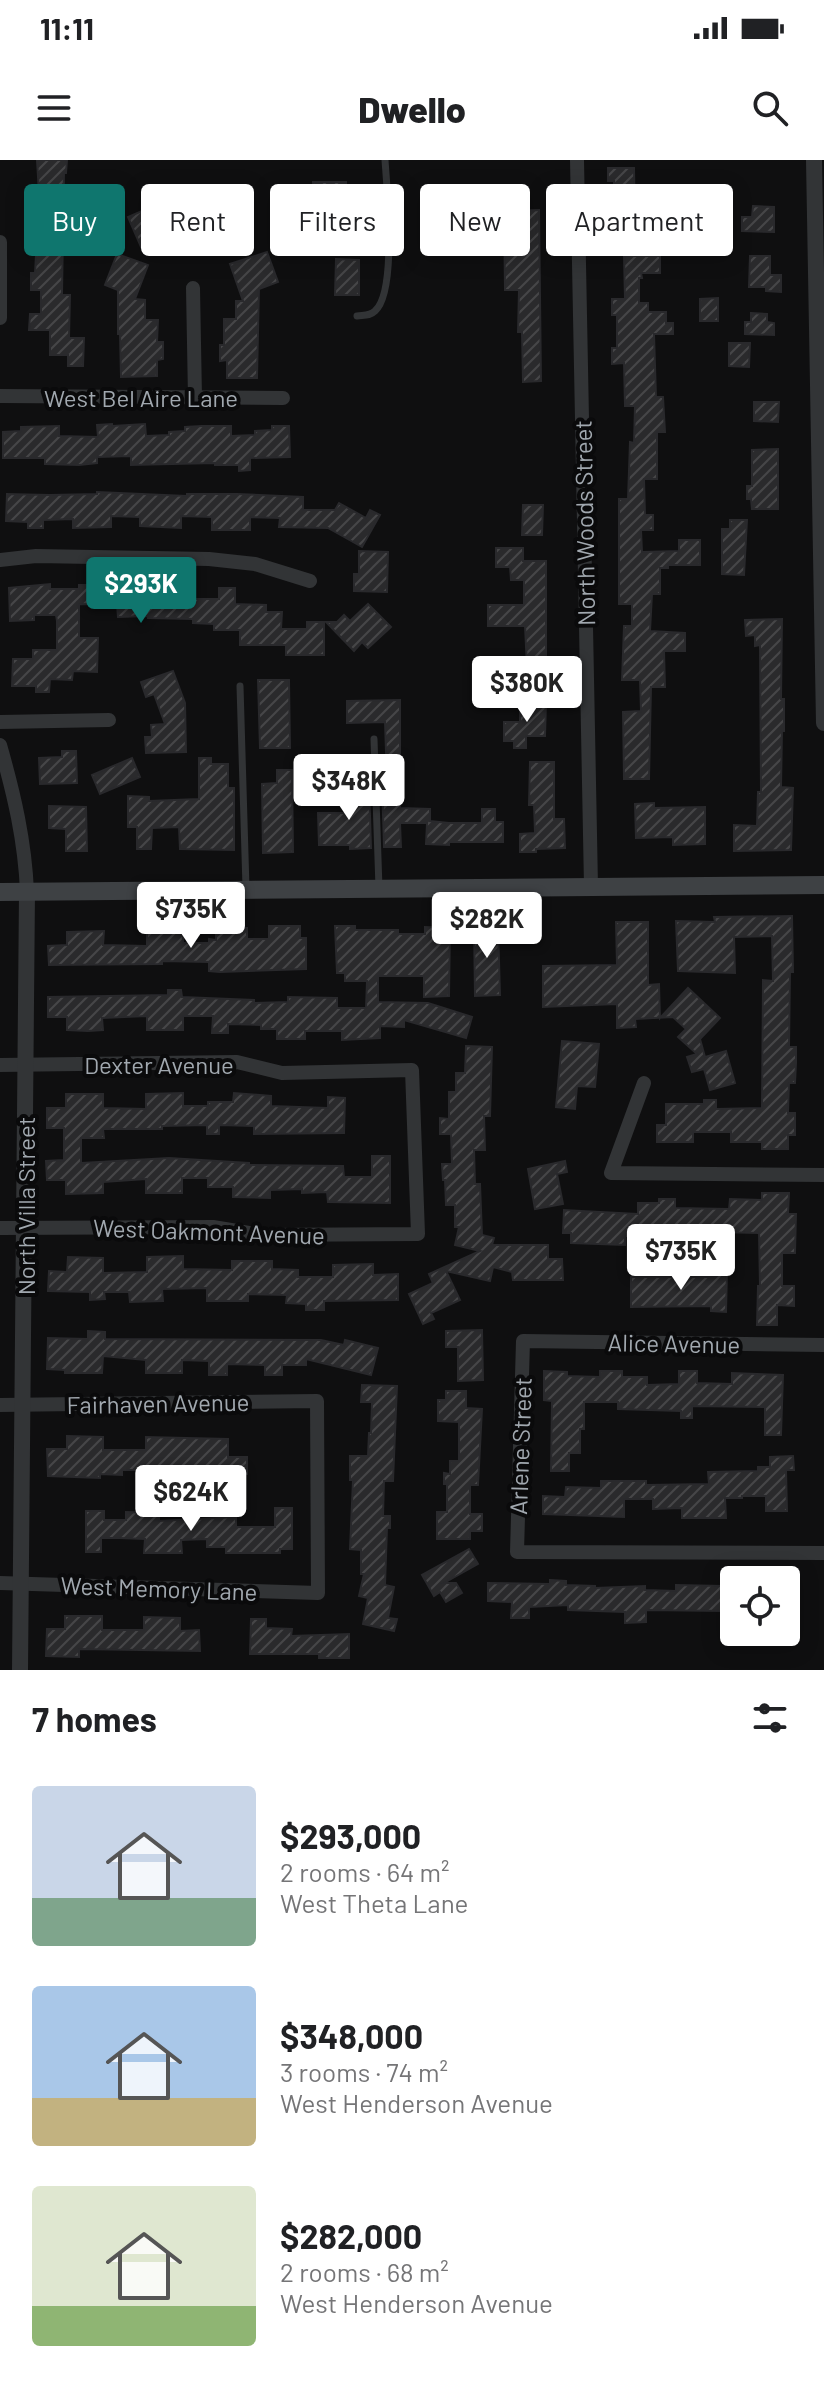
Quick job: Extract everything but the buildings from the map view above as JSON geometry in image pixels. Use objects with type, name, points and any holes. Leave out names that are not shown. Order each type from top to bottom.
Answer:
[{"type":"main road","points":[[0,892],[824,885]]},
{"type":"street","name":"North Woods Street","points":[[577,160],[591,886]]},
{"type":"street","points":[[814,160],[824,723]]},
{"type":"street","points":[[0,242],[0,318]]},
{"type":"street","points":[[193,288],[195,398]]},
{"type":"street","name":"West Bel Aire Lane","points":[[0,396],[283,398]]},
{"type":"street","points":[[0,560],[36,556],[209,559],[255,564],[310,581]]},
{"type":"street","points":[[0,722],[109,720]]},
{"type":"street","name":"North Villa Street","points":[[0,745],[18,812],[27,892],[20,1670]]},
{"type":"street","name":"Dexter Avenue","points":[[0,1065],[237,1062],[282,1073],[412,1070],[418,1234]]},
{"type":"street","points":[[644,1083],[611,1173],[824,1175]]},
{"type":"street","name":"West Oakmont Avenue","points":[[0,1228],[213,1227],[261,1235],[418,1234]]},
{"type":"street","name":"Alice Avenue","points":[[523,1341],[824,1345]]},
{"type":"street","name":"Arlene Street","points":[[523,1341],[517,1552],[824,1553]]},
{"type":"street","name":"Fairhaven Avenue","points":[[0,1405],[317,1401],[318,1593]]},
{"type":"street","name":"West Memory Lane","points":[[0,1583],[318,1593]]},
{"type":"lane","points":[[357,316],[372,315],[378,310],[384,296],[389,251],[385,160]]},
{"type":"lane","points":[[240,686],[246,890]]},
{"type":"lane","points":[[374,739],[379,888]]}]
